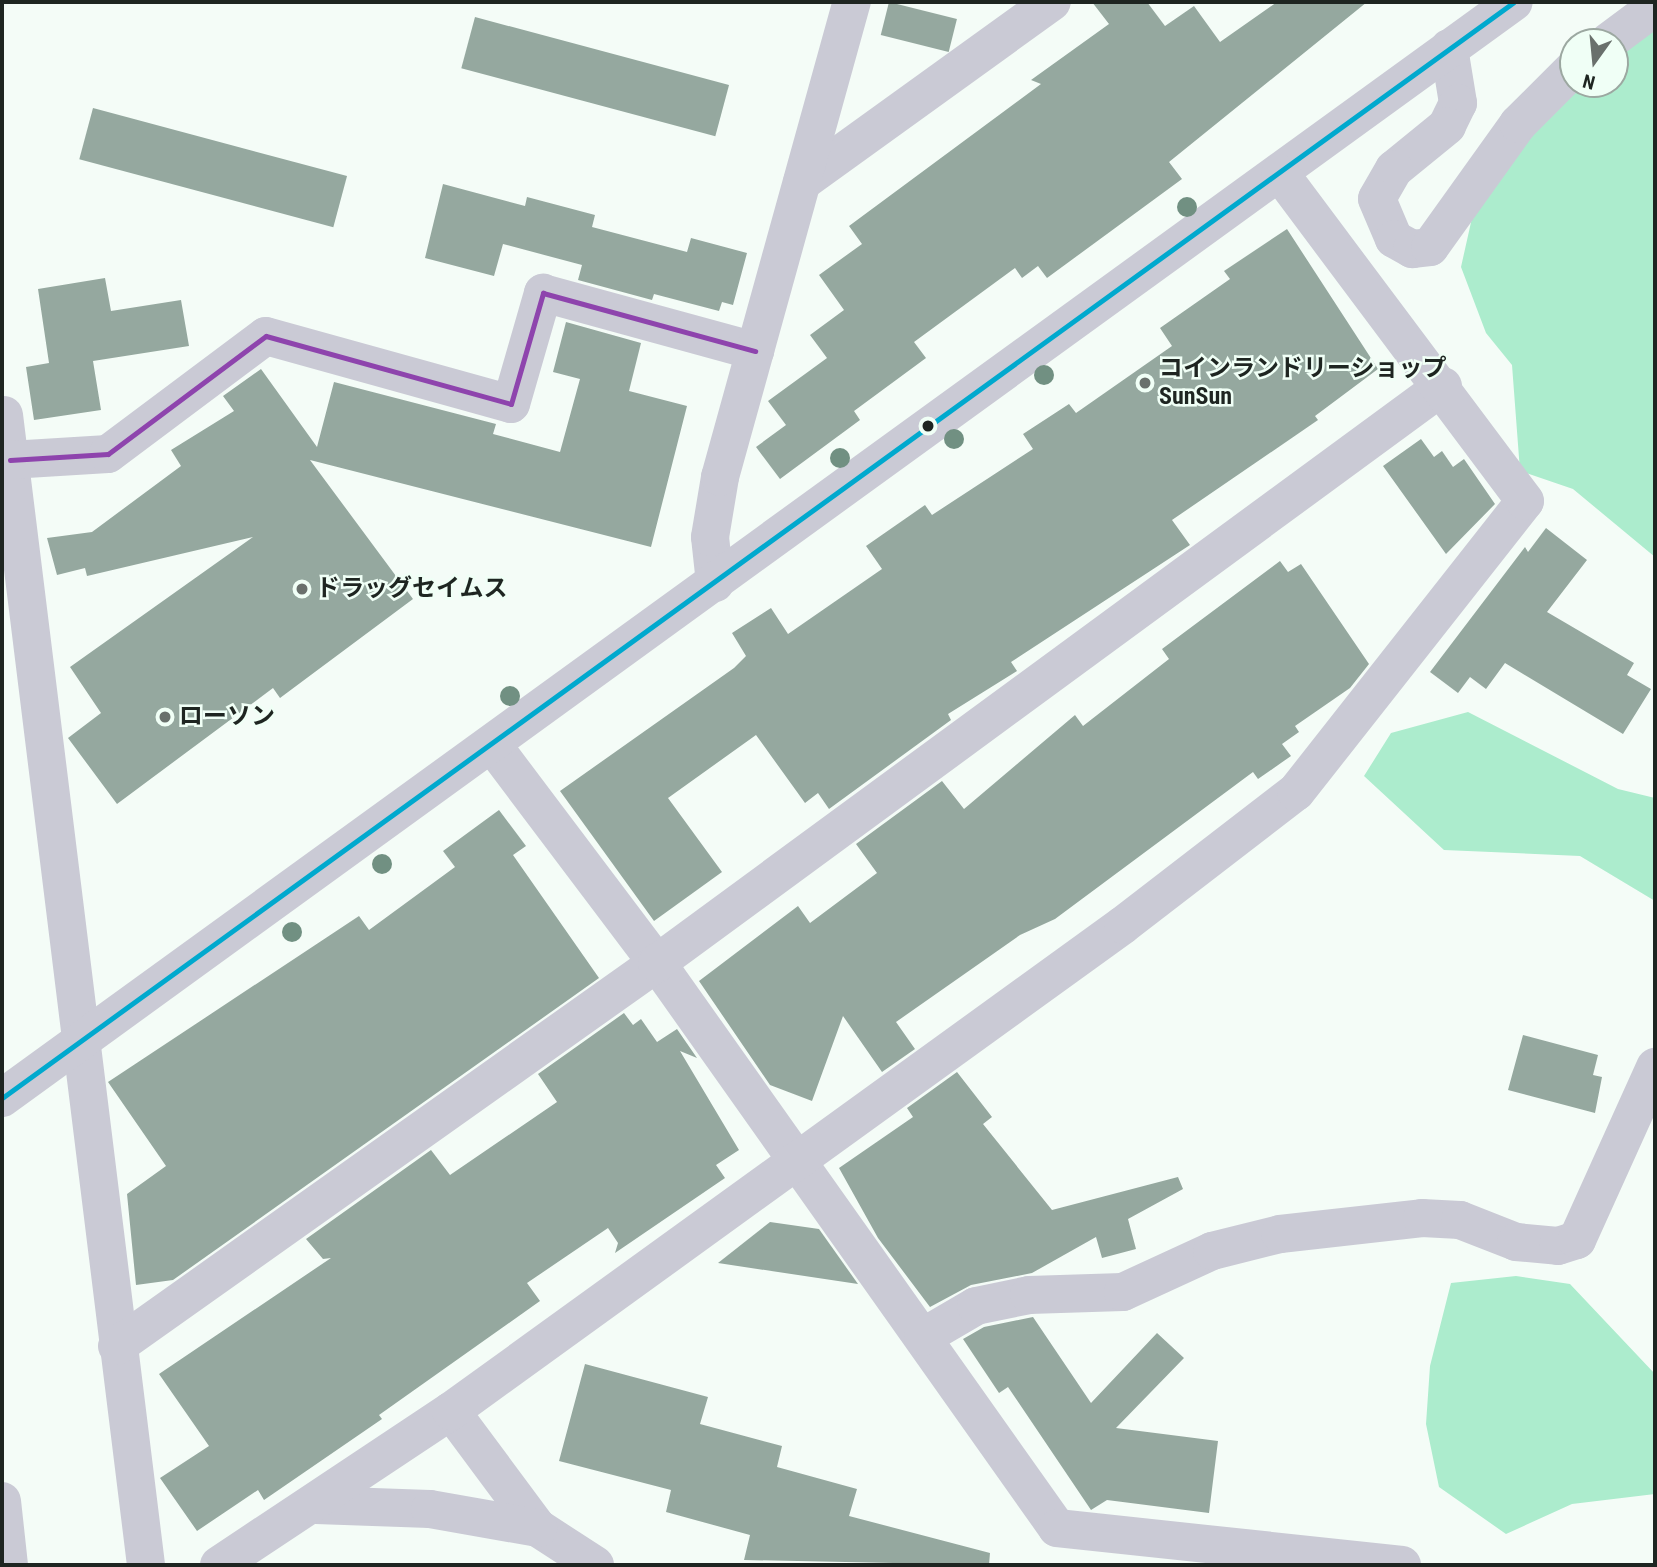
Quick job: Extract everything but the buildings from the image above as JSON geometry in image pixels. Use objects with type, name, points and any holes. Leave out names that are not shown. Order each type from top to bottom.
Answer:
[{"type":"street","points":[[715,583],[710,537],[718,489],[852,2]]},
{"type":"street","points":[[802,182],[1052,2]]},
{"type":"street","points":[[2,1098],[83,1043],[494,747],[1514,2]]},
{"type":"street","points":[[1627,28],[1655,7]]},
{"type":"street","points":[[1449,48],[1458,103],[1447,126],[1394,169],[1377,199],[1394,239],[1412,249],[1430,247],[1518,124],[1559,83]]},
{"type":"street","points":[[219,1565],[316,1505],[451,1411],[1296,792],[1525,501],[1443,386],[1280,173]]},
{"type":"street","points":[[10,460],[108,454],[266,336],[511,404],[543,293],[755,351]]},
{"type":"street","points":[[117,1346],[657,962],[1443,386]]},
{"type":"street","points":[[3,409],[146,1565]]},
{"type":"street","points":[[494,747],[657,962],[1058,1528],[1402,1565]]},
{"type":"street","points":[[923,1337],[976,1306],[1029,1295],[1123,1292],[1212,1251],[1280,1234],[1422,1218],[1460,1220],[1516,1242],[1558,1246],[1577,1240],[1655,1067]]},
{"type":"street","points":[[451,1411],[538,1528],[595,1565]]},
{"type":"street","points":[[2,1501],[9,1565]]},
{"type":"street","points":[[316,1505],[430,1509],[538,1528]]},
{"type":"green space","points":[[1655,23],[1655,557],[1573,489],[1520,471],[1512,365],[1486,333],[1461,267],[1476,200],[1551,108],[1563,98],[1629,98],[1629,44]]},
{"type":"green space","points":[[1468,712],[1618,789],[1655,798],[1655,901],[1580,856],[1444,850],[1364,776],[1391,733]]},
{"type":"green space","points":[[1516,1276],[1570,1284],[1655,1374],[1655,1494],[1572,1504],[1506,1534],[1439,1487],[1426,1424],[1430,1366],[1451,1283]]},
{"type":"transit line","points":[[2,1098],[1514,2]]},
{"type":"transit line","points":[[10,460],[108,454],[266,336],[511,404],[543,293],[755,351]]},
{"type":"place","name":"コインランドリーショップ SunSun","points":[[1145,383]]},
{"type":"place","name":"ドラッグセイムス","points":[[302,589]]},
{"type":"place","name":"ローソン","points":[[165,717]]}]
